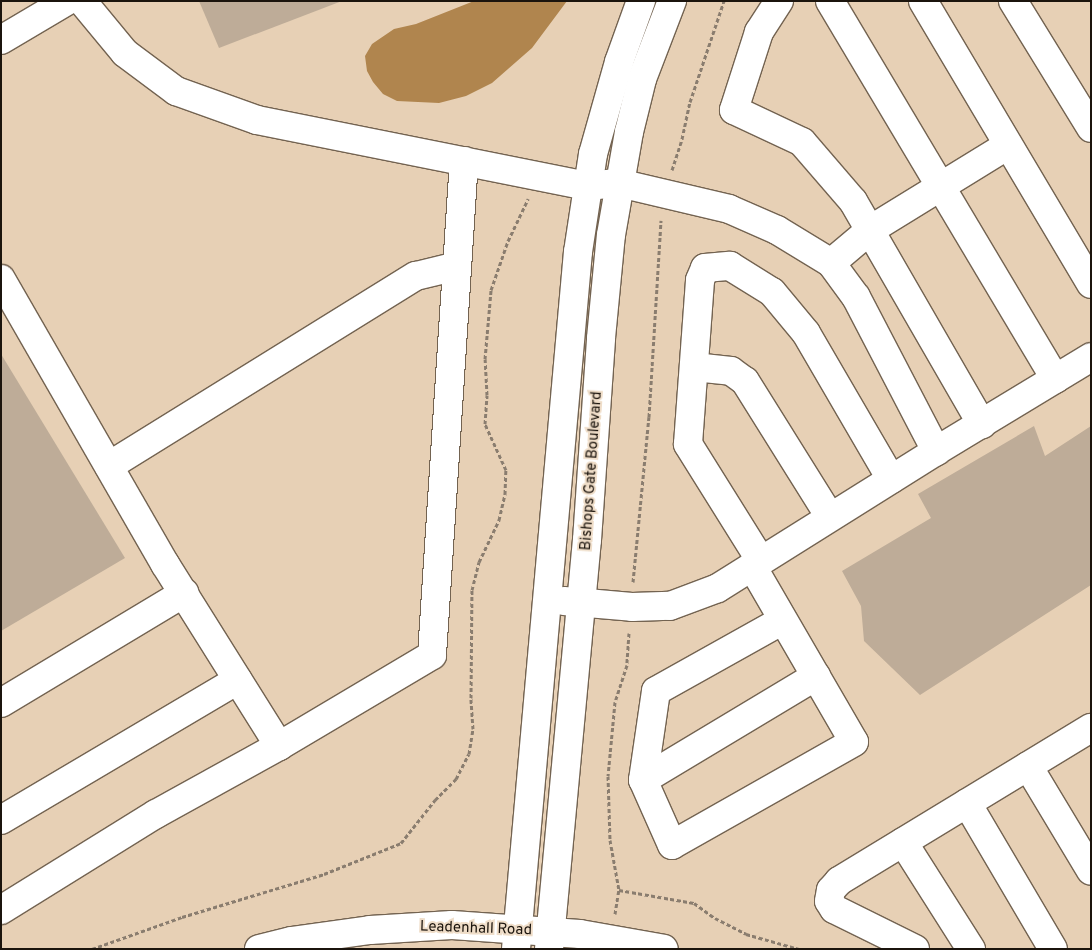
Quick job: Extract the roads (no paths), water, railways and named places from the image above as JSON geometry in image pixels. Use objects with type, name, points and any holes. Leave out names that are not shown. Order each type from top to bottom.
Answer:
[{"type":"street","points":[[1,40],[67,1]]},
{"type":"street","points":[[82,1],[125,53],[176,91],[257,120],[588,186],[618,184],[729,209],[778,230],[831,263],[856,297],[936,450]]},
{"type":"street","points":[[517,938],[573,301],[588,186],[605,108],[641,1]]},
{"type":"street","name":"Bishops Gate Boulevard","points":[[550,940],[581,603],[605,286],[618,184],[642,79],[672,1]]},
{"type":"street","points":[[779,1],[759,32],[734,110],[802,142],[853,201],[982,424]]},
{"type":"street","points":[[830,1],[1055,380]]},
{"type":"street","points":[[923,1],[1091,284]]},
{"type":"street","points":[[1013,1],[1091,128]]},
{"type":"street","points":[[831,263],[870,230],[1008,145]]},
{"type":"street","points":[[1,910],[156,814],[278,746],[432,655],[464,161]]},
{"type":"street","points":[[109,466],[416,276],[457,266]]},
{"type":"street","points":[[783,620],[656,691],[643,780],[672,845],[854,742],[783,620],[756,564],[688,444],[700,280],[705,268],[730,266],[772,292],[806,332],[891,480]]},
{"type":"street","points":[[1,279],[184,593],[278,746]]},
{"type":"street","points":[[548,599],[632,607],[670,606],[718,588],[936,450],[1091,357]]},
{"type":"street","points":[[694,367],[731,371],[745,381],[830,518]]},
{"type":"street","points":[[1,703],[184,593]]},
{"type":"street","points":[[643,780],[816,676]]},
{"type":"street","points":[[1,820],[238,680]]},
{"type":"street","points":[[915,949],[834,910],[829,901],[831,890],[839,881],[1091,728]]},
{"type":"street","points":[[1028,766],[1091,871]]},
{"type":"street","points":[[967,803],[1053,949]]},
{"type":"street","points":[[904,842],[970,949]]},
{"type":"street","name":"Leadenhall Road","points":[[259,949],[291,941],[452,924],[517,938],[550,940],[580,934],[664,949]]}]
